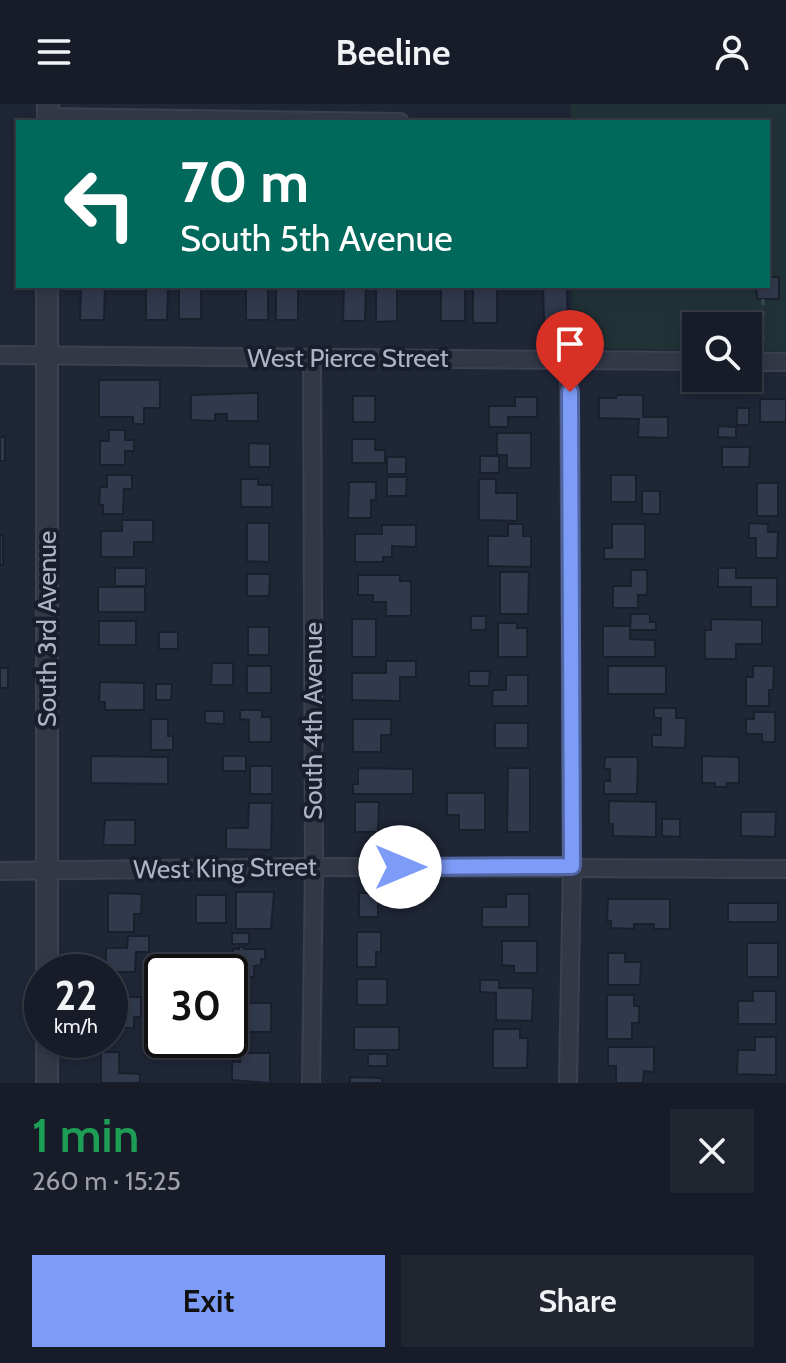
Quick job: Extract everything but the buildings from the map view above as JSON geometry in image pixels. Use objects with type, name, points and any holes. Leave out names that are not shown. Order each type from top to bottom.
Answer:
[{"type":"street","points":[[48,114],[312,120]]},
{"type":"street","name":"South 3rd Avenue","points":[[47,288],[47,954]]},
{"type":"street","name":"West Pierce Street","points":[[0,355],[682,361]]},
{"type":"street","name":"South 4th Avenue","points":[[311,1083],[314,867],[312,358]]},
{"type":"street","points":[[568,1083],[572,866],[569,360]]},
{"type":"street","points":[[762,362],[786,362]]},
{"type":"street","name":"West King Street","points":[[0,871],[572,866],[786,869]]},
{"type":"street","points":[[47,1058],[47,1083]]},
{"type":"path","points":[[762,312],[763,299]]},
{"type":"shaded area","points":[[571,104],[786,104],[786,352],[762,351],[762,312],[682,312],[682,350],[572,348],[572,288],[770,288],[770,120],[571,120]]},
{"type":"route","points":[[400,867],[572,866],[570,392]]}]
